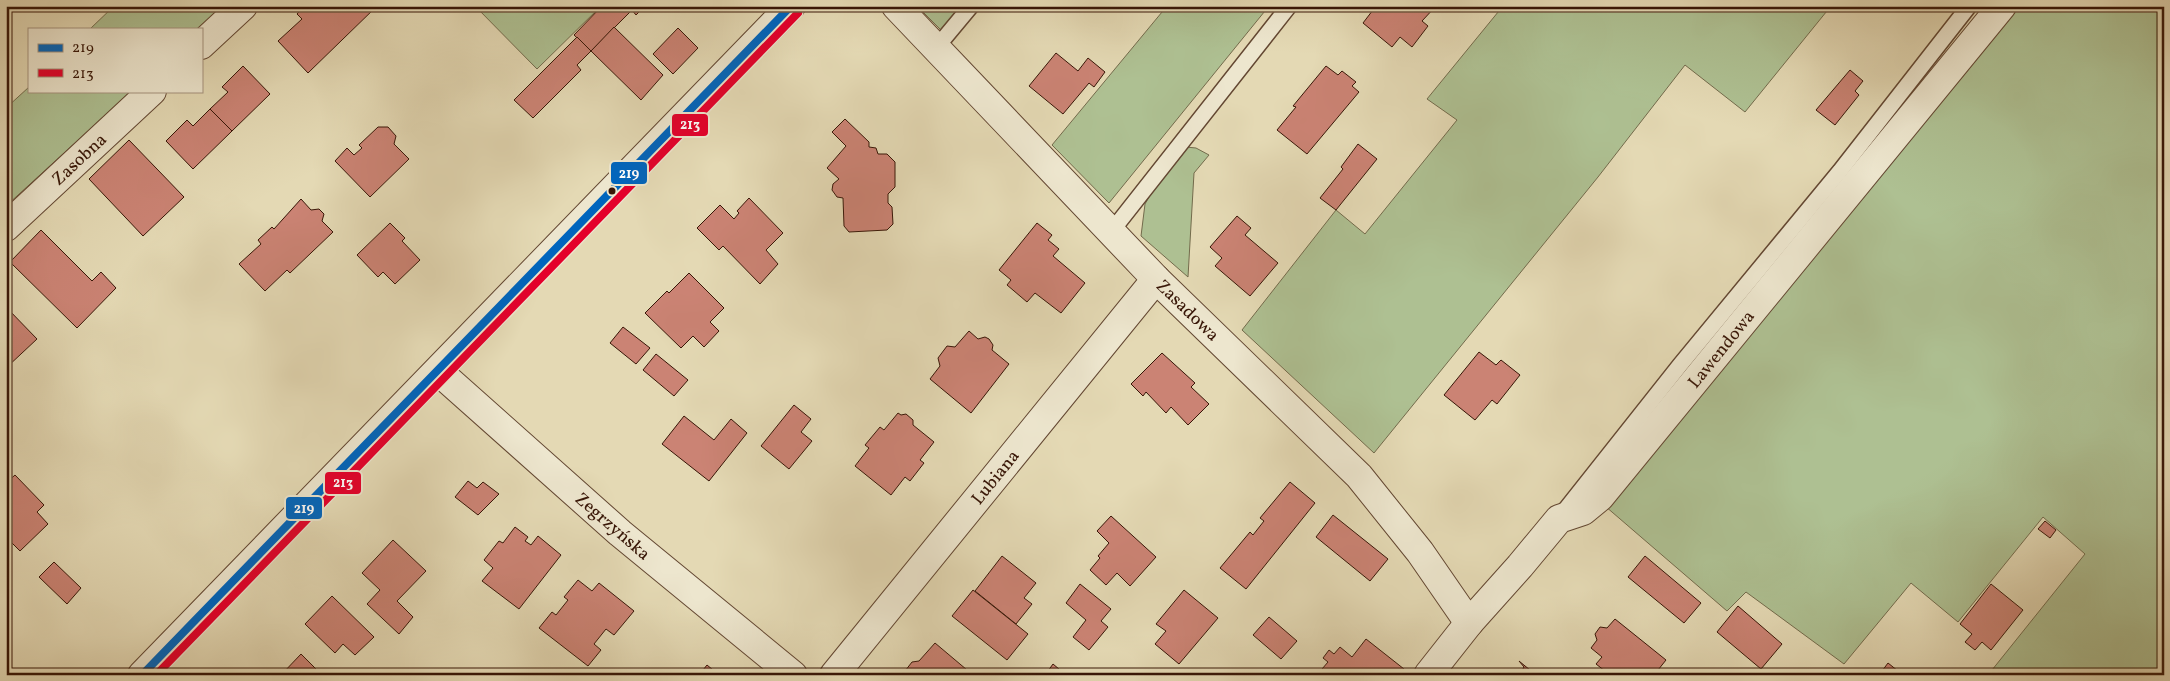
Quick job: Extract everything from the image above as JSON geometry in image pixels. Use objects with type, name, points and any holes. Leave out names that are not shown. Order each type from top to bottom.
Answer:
[{"type":"street","points":[[202,45],[243,6]]},
{"type":"street","points":[[142,675],[790,6]]},
{"type":"street","name":"Zasadowa","points":[[896,6],[1156,279],[1359,476],[1420,552],[1469,623]]},
{"type":"street","name":"Lawendowa","points":[[1559,519],[1583,511],[1600,497],[2002,6]]},
{"type":"street","name":"Zasobna","points":[[6,227],[151,92]]},
{"type":"street","name":"Lubiana","points":[[834,675],[1156,279]]},
{"type":"street","name":"Zegrzyńska","points":[[438,371],[620,533],[794,675]]},
{"type":"street","points":[[1428,675],[1469,623],[1559,519]]},
{"type":"lane","points":[[936,48],[972,6]]},
{"type":"lane","points":[[1111,232],[1289,6]]},
{"type":"lane","points":[[1559,519],[1680,365],[1840,171],[1969,6]]},
{"type":"green space","points":[[114,6],[224,6],[200,28],[91,28]]},
{"type":"green space","points":[[475,6],[601,6],[537,69]]},
{"type":"green space","points":[[917,6],[963,6],[942,31]]},
{"type":"green space","points":[[1167,6],[1269,6],[1109,203],[1052,145]]},
{"type":"green space","points":[[1503,6],[1831,6],[1745,112],[1685,65],[1598,177],[1374,453],[1242,330],[1336,210],[1365,234],[1457,120],[1427,99]]},
{"type":"green space","points":[[2014,6],[2164,6],[2164,660],[2152,675],[1988,675],[2085,554],[2043,517],[1958,622],[1911,583],[1844,664],[1746,592],[1727,611],[1605,506]]},
{"type":"green space","points":[[28,88],[28,92],[131,92],[6,206],[6,108]]},
{"type":"green space","points":[[1186,147],[1196,148],[1209,155],[1194,173],[1188,277],[1141,236],[1145,204],[1157,183]]},
{"type":"building","points":[[304,6],[377,6],[308,73],[278,41],[302,19],[297,14]]},
{"type":"building","points":[[602,6],[645,6],[636,15],[632,10],[591,51],[574,35]]},
{"type":"building","points":[[1376,6],[1436,6],[1422,21],[1428,26],[1412,47],[1400,37],[1392,47],[1363,23]]},
{"type":"building","points":[[614,27],[663,75],[641,100],[591,51]]},
{"type":"building","points":[[678,28],[698,48],[673,74],[653,54]]},
{"type":"building","points":[[577,37],[591,51],[577,65],[581,70],[533,118],[514,100]]},
{"type":"building","points":[[1056,53],[1078,71],[1088,58],[1105,72],[1094,87],[1089,83],[1063,114],[1029,86]]},
{"type":"building","points":[[243,66],[270,94],[232,131],[210,109],[228,92],[222,87]]},
{"type":"building","points":[[1326,66],[1338,75],[1342,71],[1356,82],[1352,86],[1359,92],[1307,154],[1277,130],[1296,107],[1293,106]]},
{"type":"building","points":[[1850,70],[1863,81],[1855,91],[1859,95],[1835,125],[1816,110]]},
{"type":"building","points":[[210,109],[232,131],[193,169],[166,141],[187,120],[193,126]]},
{"type":"building","points":[[845,119],[869,142],[869,147],[876,148],[878,154],[887,154],[895,162],[895,187],[888,194],[888,203],[892,207],[893,224],[887,230],[849,232],[844,226],[843,198],[837,197],[832,190],[833,184],[839,179],[827,168],[846,146],[832,132]]},
{"type":"building","points":[[378,127],[388,127],[396,136],[394,144],[409,159],[370,197],[335,161],[347,148],[354,155],[362,148],[359,145]]},
{"type":"building","points":[[129,140],[184,197],[143,236],[89,179]]},
{"type":"building","points":[[1358,144],[1377,159],[1336,210],[1320,198],[1343,169],[1341,167]]},
{"type":"building","points":[[749,198],[783,233],[766,250],[778,264],[760,284],[723,246],[719,250],[697,228],[720,205],[734,219],[739,213],[737,211]]},
{"type":"building","points":[[301,199],[311,210],[319,209],[324,214],[322,221],[333,232],[290,273],[287,270],[265,291],[239,264],[261,244],[258,240],[272,227],[274,229]]},
{"type":"building","points":[[1237,216],[1251,228],[1245,235],[1278,263],[1250,296],[1215,266],[1222,258],[1210,247]]},
{"type":"building","points":[[390,223],[405,238],[402,241],[420,260],[395,284],[383,272],[378,277],[357,255]]},
{"type":"building","points":[[1037,223],[1052,235],[1048,240],[1059,249],[1053,256],[1085,283],[1061,313],[1035,293],[1027,302],[1007,285],[1011,280],[999,270]]},
{"type":"building","points":[[41,230],[92,281],[101,272],[116,288],[77,328],[10,262]]},
{"type":"building","points":[[689,273],[724,308],[710,322],[719,331],[704,347],[693,336],[681,348],[645,313]]},
{"type":"building","points":[[6,307],[37,339],[6,368]]},
{"type":"building","points":[[623,327],[650,348],[636,364],[610,343]]},
{"type":"building","points":[[969,331],[978,339],[985,337],[989,339],[993,345],[992,350],[1009,364],[971,413],[930,379],[940,366],[938,358],[947,346],[955,347]]},
{"type":"building","points":[[1479,352],[1496,365],[1501,360],[1520,375],[1497,404],[1492,400],[1475,420],[1444,395]]},
{"type":"building","points":[[1162,353],[1195,383],[1191,387],[1209,404],[1188,425],[1171,407],[1166,413],[1146,392],[1143,396],[1131,384]]},
{"type":"building","points":[[656,354],[688,380],[674,396],[643,370]]},
{"type":"building","points":[[794,405],[811,419],[801,432],[812,441],[789,469],[761,446]]},
{"type":"building","points":[[898,413],[901,415],[906,414],[913,420],[913,425],[934,442],[920,460],[924,463],[910,481],[905,477],[891,495],[855,466],[869,448],[865,445],[880,427],[884,430]]},
{"type":"building","points":[[684,416],[714,440],[731,419],[747,433],[709,481],[662,444]]},
{"type":"building","points":[[15,475],[44,505],[37,512],[48,524],[20,551],[7,538],[12,534],[6,528],[6,483]]},
{"type":"building","points":[[468,481],[477,488],[483,482],[499,494],[478,515],[455,497]]},
{"type":"building","points":[[1290,482],[1315,503],[1246,589],[1220,568],[1250,532],[1253,535],[1264,521],[1260,518]]},
{"type":"building","points":[[1333,515],[1388,559],[1370,581],[1316,537]]},
{"type":"building","points":[[1111,516],[1156,557],[1130,586],[1117,573],[1106,585],[1090,570],[1100,558],[1098,556],[1109,543],[1097,531]]},
{"type":"building","points":[[2045,521],[2056,530],[2050,538],[2038,529]]},
{"type":"building","points":[[515,527],[528,537],[525,541],[531,545],[538,536],[561,555],[519,609],[482,581],[493,568],[484,560],[499,541],[503,543]]},
{"type":"building","points":[[393,540],[426,571],[397,601],[413,617],[399,634],[367,604],[380,590],[362,573]]},
{"type":"building","points":[[1002,556],[1036,583],[1024,598],[1032,604],[1016,624],[975,591]]},
{"type":"building","points":[[1645,556],[1701,603],[1684,623],[1628,577]]},
{"type":"building","points":[[54,562],[81,588],[67,604],[39,577]]},
{"type":"building","points":[[578,580],[592,591],[599,583],[634,611],[614,635],[606,629],[594,644],[601,650],[588,666],[539,628],[552,612],[556,615],[568,600],[564,597]]},
{"type":"building","points":[[1080,584],[1111,609],[1101,621],[1108,627],[1089,650],[1073,637],[1086,620],[1066,603]]},
{"type":"building","points":[[1991,584],[2023,610],[1991,650],[1982,642],[1975,650],[1965,642],[1972,634],[1960,624]]},
{"type":"building","points":[[973,590],[1028,634],[1007,660],[952,616]]},
{"type":"building","points":[[1184,590],[1218,618],[1179,664],[1155,644],[1166,631],[1156,624]]},
{"type":"building","points":[[332,596],[374,637],[355,655],[343,644],[335,653],[305,624]]},
{"type":"building","points":[[1738,606],[1782,644],[1761,669],[1717,632]]},
{"type":"building","points":[[1269,617],[1297,641],[1281,659],[1253,635]]},
{"type":"building","points":[[1615,619],[1666,660],[1654,675],[1610,675],[1596,664],[1602,657],[1591,648],[1597,640],[1595,634],[1600,627],[1607,628]]},
{"type":"building","points":[[1366,639],[1404,669],[1399,675],[1330,675],[1322,669],[1328,662],[1323,658],[1329,650],[1334,654],[1340,647],[1352,657]]},
{"type":"building","points":[[935,643],[973,675],[905,675],[905,671],[912,662],[919,661]]},
{"type":"building","points":[[301,654],[322,675],[281,675]]},
{"type":"building","points":[[1519,661],[1536,675],[1519,675],[1524,667]]},
{"type":"building","points":[[1888,663],[1903,675],[1879,675]]},
{"type":"building","points":[[1053,664],[1066,675],[1045,675]]},
{"type":"building","points":[[707,665],[719,675],[699,675]]},
{"type":"transit line","name":"219","points":[[142,675],[791,6]]},
{"type":"transit line","name":"213","points":[[156,675],[798,13]]}]
